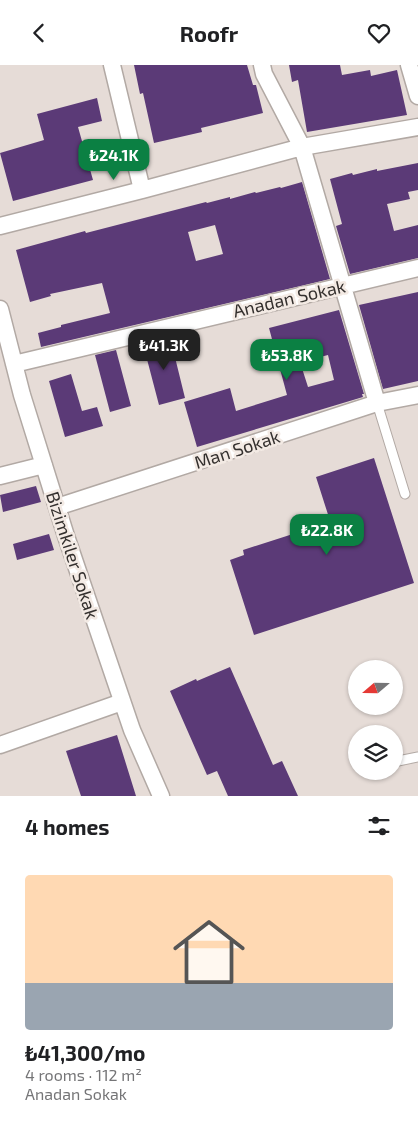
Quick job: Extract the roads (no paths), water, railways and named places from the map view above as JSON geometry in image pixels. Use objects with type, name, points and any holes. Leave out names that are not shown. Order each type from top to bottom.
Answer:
[{"type":"street","points":[[112,65],[142,190]]},
{"type":"street","points":[[262,65],[264,74],[302,147],[377,403]]},
{"type":"street","points":[[408,65],[418,96]]},
{"type":"street","points":[[0,226],[302,147],[418,127]]},
{"type":"street","name":"Anadan Sokak","points":[[14,364],[418,268]]},
{"type":"street","name":"Bizimkiler Sokak","points":[[0,309],[14,364],[57,507],[132,730],[161,796]]},
{"type":"street","name":"Man Sokak","points":[[57,507],[377,403],[418,395]]},
{"type":"street","points":[[0,476],[44,465]]},
{"type":"street","points":[[0,745],[122,702]]},
{"type":"lane","points":[[377,403],[405,494]]},
{"type":"lane","points":[[403,760],[418,757]]}]
